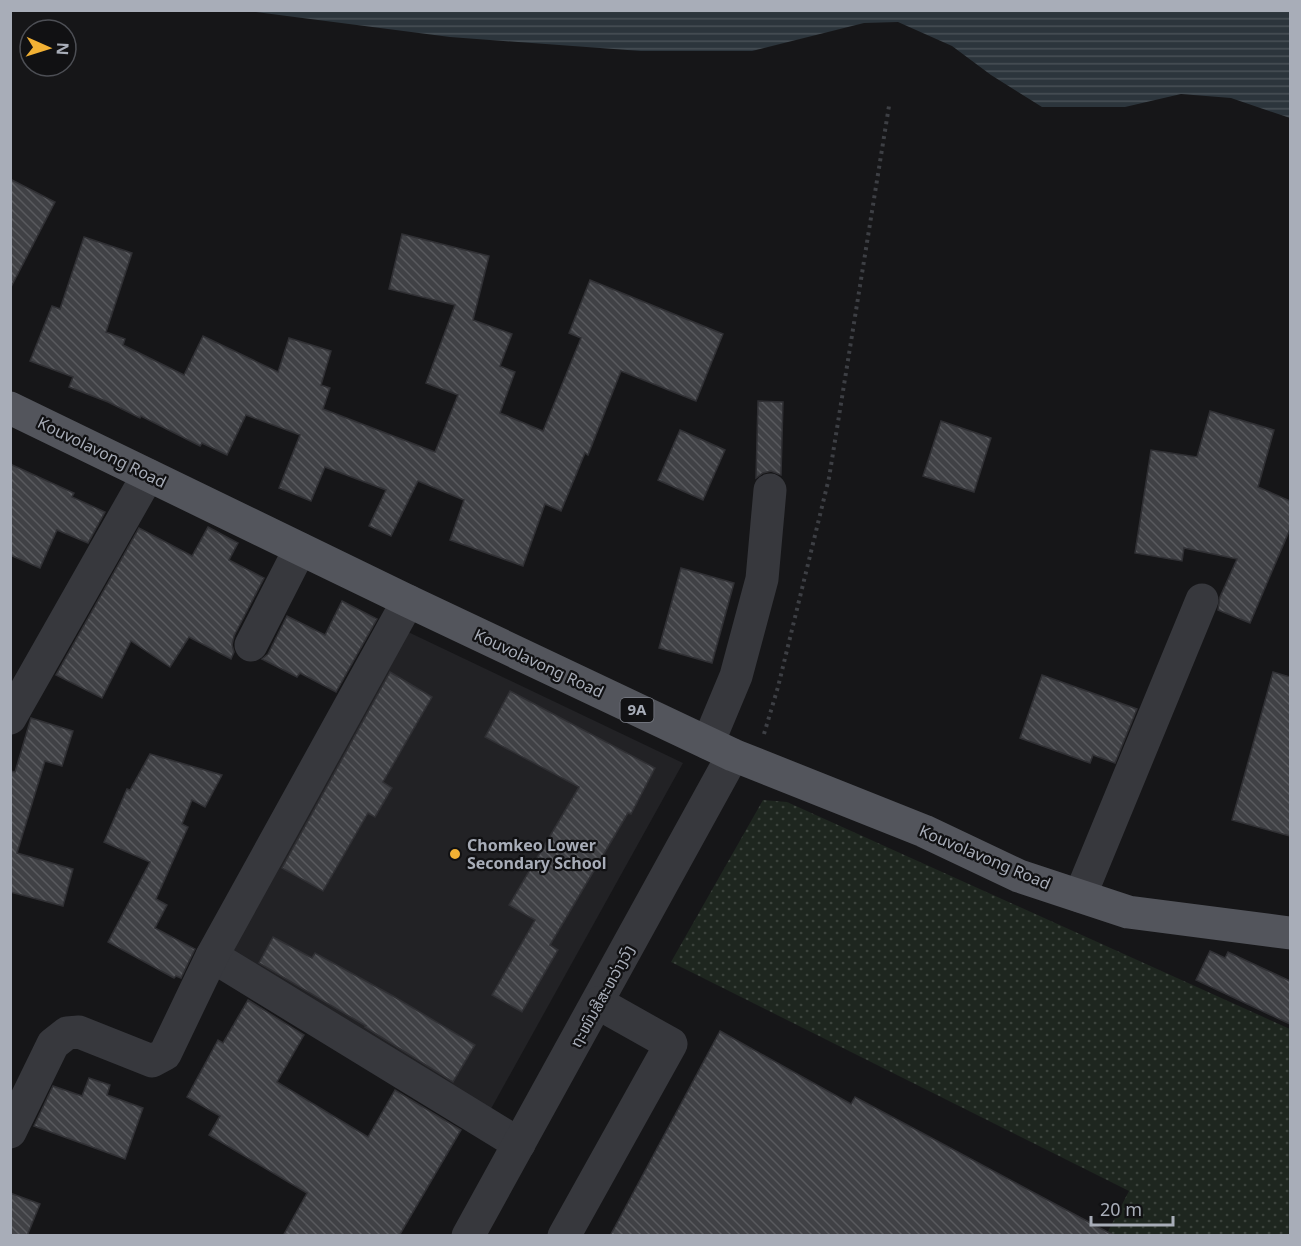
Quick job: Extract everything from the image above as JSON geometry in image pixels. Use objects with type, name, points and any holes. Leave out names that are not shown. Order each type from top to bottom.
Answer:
[{"type":"main road","name":"Kouvolavong Road","points":[[10,408],[408,601],[732,754],[924,831],[1019,876],[1128,912],[1290,933]]},
{"type":"street","points":[[10,718],[148,475]]},
{"type":"street","name":"ຖະໜົນສີສະຫວ່າງວົງ","points":[[468,1236],[598,1003],[732,754],[736,676],[762,579],[770,490]]},
{"type":"street","points":[[252,645],[300,549]]},
{"type":"street","points":[[1080,896],[1202,600]]},
{"type":"street","points":[[10,1132],[52,1044],[67,1033],[79,1032],[152,1061],[165,1054],[212,956],[408,601]]},
{"type":"street","points":[[212,956],[519,1144]]},
{"type":"street","points":[[564,1236],[671,1044],[598,1003]]},
{"type":"path","points":[[732,754],[778,687],[829,478],[889,106]]},
{"type":"shaded area","points":[[248,11],[1290,11],[1290,118],[1231,98],[1181,94],[1125,107],[1042,107],[991,75],[952,46],[898,22],[864,23],[752,51],[641,51],[450,37]]},
{"type":"shaded area","name":"Chomkeo Lower Secondary School","points":[[404,630],[683,763],[487,1116],[229,958]]},
{"type":"shaded area","points":[[763,800],[787,802],[1290,1029],[1290,1235],[1106,1235],[1129,1191],[671,962]]},
{"type":"building","points":[[10,179],[55,202],[10,289]]},
{"type":"building","points":[[402,234],[489,256],[473,320],[512,334],[500,366],[515,372],[500,413],[543,431],[581,338],[569,333],[590,280],[723,334],[696,401],[621,371],[588,455],[585,453],[561,511],[545,504],[523,566],[450,540],[464,500],[418,481],[391,536],[369,526],[386,490],[325,467],[311,501],[279,488],[300,435],[246,415],[227,455],[202,443],[200,446],[141,416],[140,418],[108,402],[69,387],[73,377],[30,361],[52,306],[60,309],[84,237],[132,253],[106,332],[125,339],[123,345],[184,375],[203,336],[278,372],[289,338],[331,351],[321,385],[330,388],[323,409],[435,452],[458,395],[426,383],[455,305],[389,289]]},
{"type":"building","points":[[758,401],[783,402],[781,475],[771,471],[756,478]]},
{"type":"building","points":[[1210,411],[1274,430],[1258,487],[1290,501],[1290,529],[1250,623],[1218,610],[1220,597],[1237,559],[1184,548],[1182,561],[1135,553],[1151,450],[1197,457]]},
{"type":"building","points":[[941,421],[991,438],[974,492],[923,476]]},
{"type":"building","points":[[680,430],[725,450],[703,500],[658,480]]},
{"type":"building","points":[[10,464],[74,493],[72,497],[105,512],[88,543],[57,530],[40,568],[10,555]]},
{"type":"building","points":[[208,527],[238,543],[229,560],[264,578],[234,636],[232,645],[234,652],[231,659],[189,637],[170,667],[131,641],[102,698],[56,675],[139,528],[192,556]]},
{"type":"building","points":[[681,568],[734,583],[712,663],[659,648]]},
{"type":"building","points":[[342,601],[377,619],[336,692],[300,673],[297,677],[262,659],[268,654],[287,616],[325,635]]},
{"type":"building","points":[[390,672],[432,697],[383,782],[392,788],[375,817],[368,813],[323,891],[282,868]]},
{"type":"building","points":[[1273,672],[1290,677],[1290,836],[1232,820]]},
{"type":"building","points":[[1042,675],[1137,709],[1115,763],[1093,755],[1090,763],[1020,738]]},
{"type":"building","points":[[510,691],[655,768],[631,814],[628,813],[550,945],[558,950],[522,1012],[492,995],[535,920],[509,905],[579,787],[485,737]]},
{"type":"building","points":[[31,718],[73,731],[62,766],[45,761],[17,853],[73,869],[63,906],[10,892],[10,771],[15,772]]},
{"type":"building","points":[[150,754],[222,775],[205,807],[192,800],[182,824],[188,827],[156,899],[167,905],[155,928],[195,949],[181,978],[176,976],[174,978],[108,942],[150,862],[104,842],[127,789],[130,790]]},
{"type":"building","points":[[273,937],[312,958],[315,953],[475,1045],[453,1082],[366,1026],[259,963]]},
{"type":"building","points":[[1210,951],[1225,958],[1228,952],[1290,981],[1290,1024],[1196,980]]},
{"type":"building","points":[[248,1000],[304,1035],[277,1082],[368,1137],[395,1090],[461,1130],[399,1236],[283,1236],[307,1193],[209,1135],[220,1116],[187,1097],[218,1040],[223,1043]]},
{"type":"building","points":[[720,1031],[851,1104],[855,1097],[1115,1236],[610,1236]]},
{"type":"building","points":[[89,1078],[110,1085],[107,1095],[143,1108],[125,1159],[34,1126],[53,1086],[82,1096]]},
{"type":"building","points":[[10,1193],[40,1204],[27,1236],[10,1236]]},
{"type":"place","name":"Chomkeo Lower Secondary School","points":[[455,854]]}]
